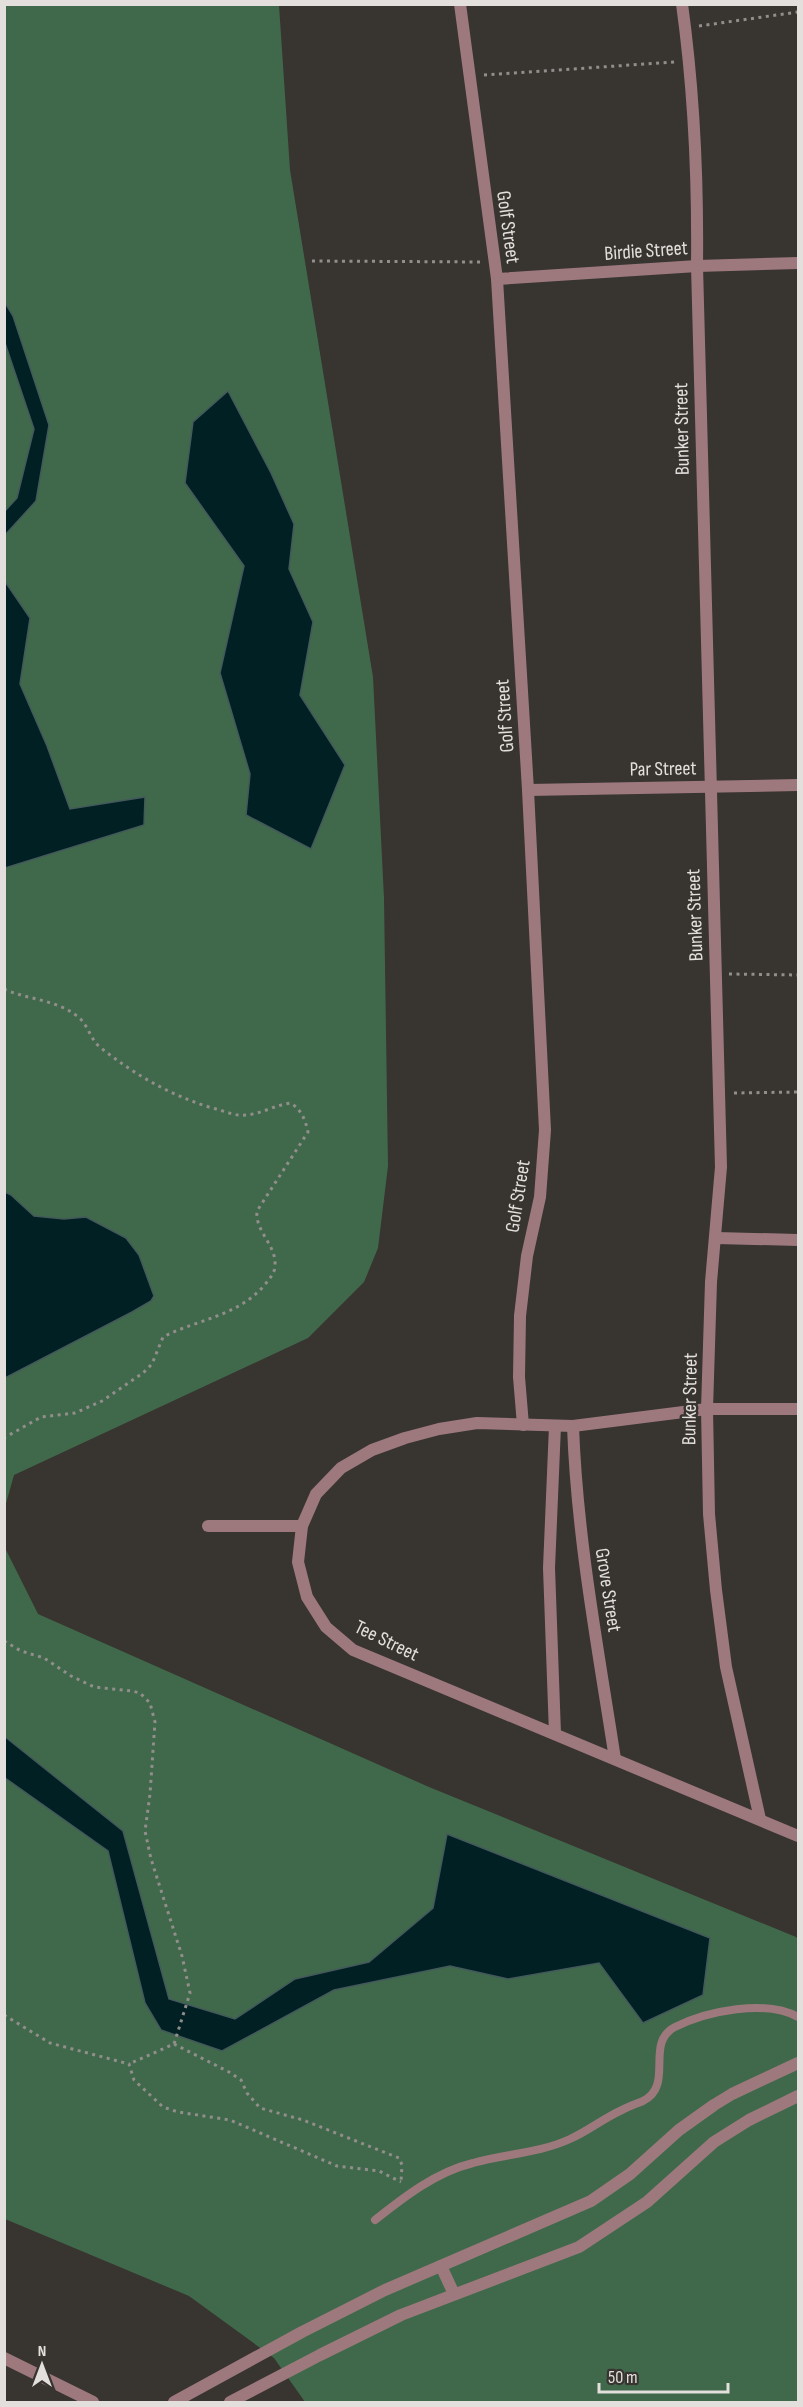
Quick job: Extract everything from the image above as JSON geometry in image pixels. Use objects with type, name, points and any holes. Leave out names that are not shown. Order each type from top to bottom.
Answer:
[{"type":"street","name":"Golf Street","points":[[460,4],[497,279],[528,790],[545,1130],[540,1197],[527,1256],[520,1316],[519,1377],[523,1425]]},
{"type":"street","name":"Bunker Street","points":[[682,4],[694,120],[715,974],[722,1167],[711,1282],[707,1409],[709,1514],[726,1667],[760,1819]]},
{"type":"street","name":"Birdie Street","points":[[497,279],[697,266],[798,263]]},
{"type":"street","name":"Par Street","points":[[528,790],[798,786]]},
{"type":"street","points":[[716,1238],[798,1240]]},
{"type":"street","name":"Tee Street","points":[[798,1409],[707,1409],[573,1426],[477,1423],[439,1429],[405,1438],[372,1450],[341,1467],[316,1494],[302,1526],[298,1562],[307,1597],[326,1627],[353,1650],[798,1836]]},
{"type":"street","points":[[555,1426],[549,1568],[555,1734]]},
{"type":"street","name":"Grove Street","points":[[573,1426],[580,1531],[615,1759]]},
{"type":"street","points":[[208,1526],[302,1526]]},
{"type":"street","points":[[174,2403],[358,2304],[591,2201],[630,2174],[679,2130],[714,2105],[798,2063]]},
{"type":"street","points":[[230,2403],[375,2328],[454,2294],[587,2243],[647,2202],[714,2142],[749,2120],[798,2096]]},
{"type":"street","points":[[441,2266],[454,2294]]},
{"type":"street","points":[[4,2358],[93,2403]]},
{"type":"lane","points":[[375,2220],[398,2202],[455,2169],[473,2162],[542,2148],[570,2139],[652,2096],[658,2088],[662,2043],[666,2034],[674,2028],[689,2021],[740,2008],[776,2009],[798,2017]]},
{"type":"path","points":[[686,28],[798,12]]},
{"type":"path","points":[[470,75],[688,61]]},
{"type":"path","points":[[312,261],[494,262]]},
{"type":"path","points":[[715,974],[798,975]]},
{"type":"path","points":[[4,989],[15,994],[47,1000],[76,1015],[89,1027],[99,1047],[155,1086],[202,1105],[238,1115],[253,1115],[291,1103],[299,1109],[305,1119],[308,1132],[257,1211],[256,1218],[274,1254],[276,1264],[273,1275],[257,1293],[237,1309],[163,1337],[152,1364],[143,1373],[102,1401],[75,1413],[41,1417],[4,1438]]},
{"type":"path","points":[[720,1093],[798,1092]]},
{"type":"path","points":[[4,1641],[21,1651],[44,1658],[71,1676],[94,1687],[132,1690],[140,1693],[150,1703],[155,1722],[145,1831],[151,1859],[182,1956],[190,1993],[174,2044],[129,2064],[50,2043],[4,2015]]},
{"type":"path","points":[[174,2044],[241,2080],[247,2093],[260,2108],[303,2120],[399,2158],[402,2165],[398,2202]]},
{"type":"path","points":[[129,2064],[134,2080],[163,2107],[178,2112],[230,2120],[337,2166],[379,2171],[401,2182]]},
{"type":"green space","points":[[5,5],[279,5],[290,170],[373,677],[384,898],[388,1166],[378,1248],[364,1282],[308,1338],[14,1475],[5,1507]]},
{"type":"green space","points":[[5,1548],[38,1614],[429,1787],[798,1939],[798,2402],[305,2402],[274,2358],[189,2296],[5,2219]]},
{"type":"water","points":[[4,301],[13,316],[49,425],[36,501],[5,535],[5,511],[17,498],[34,429],[5,343]]},
{"type":"water","points":[[228,391],[271,473],[294,524],[289,569],[313,622],[300,695],[345,765],[311,849],[246,815],[250,774],[220,673],[244,566],[185,483],[193,422]]},
{"type":"water","points":[[4,580],[30,618],[20,684],[47,746],[70,809],[145,797],[144,825],[5,868]]},
{"type":"water","points":[[5,1192],[34,1216],[64,1219],[86,1217],[126,1238],[139,1255],[154,1296],[151,1301],[132,1312],[5,1378]]},
{"type":"water","points":[[4,1736],[123,1831],[169,1999],[235,2019],[295,1979],[369,1962],[433,1908],[447,1834],[710,1938],[703,1995],[643,2023],[599,1963],[508,1979],[450,1966],[334,1990],[222,2051],[161,2030],[145,2003],[108,1851],[5,1778]]}]
